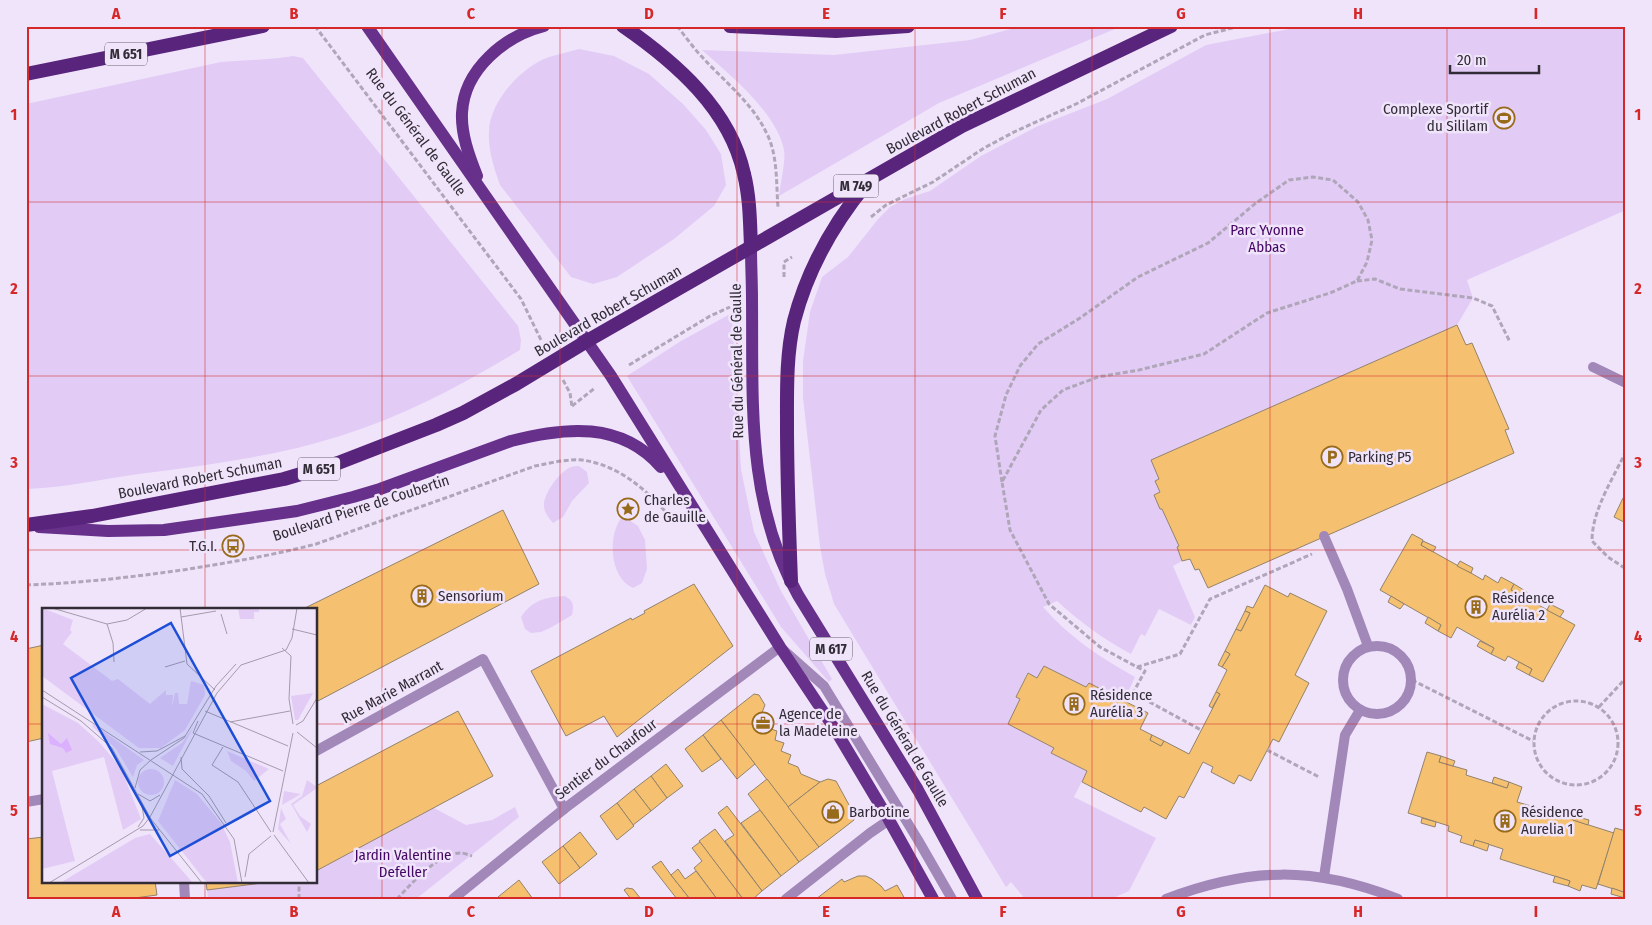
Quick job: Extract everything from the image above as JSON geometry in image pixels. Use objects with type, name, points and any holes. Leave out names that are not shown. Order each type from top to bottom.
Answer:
[{"type":"highway","name":"M 651","points":[[26,74],[262,26]]},
{"type":"highway","points":[[623,26],[650,45],[678,69],[713,108],[728,131],[745,175],[751,247]]},
{"type":"highway","points":[[730,26],[836,31],[908,26]]},
{"type":"highway","name":"Boulevard Robert Schuman","points":[[26,526],[92,516],[284,479],[338,463],[463,413],[962,126],[1171,26]]},
{"type":"highway","points":[[791,581],[787,459],[788,368],[794,321],[801,298],[819,258],[852,203],[870,178]]},
{"type":"main road","points":[[367,26],[587,341]]},
{"type":"main road","points":[[485,197],[469,156],[466,142],[462,114],[467,90],[473,76],[496,51],[514,38],[544,26]]},
{"type":"main road","name":"Rue du Général de Gaulle","points":[[751,247],[752,399],[756,460],[769,523],[781,562],[918,790],[977,899]]},
{"type":"main road","name":"M 617","points":[[587,341],[611,376],[780,647],[836,731],[933,899]]},
{"type":"main road","points":[[26,526],[108,531],[155,531],[281,514],[362,495],[511,441],[569,430],[589,430],[607,433],[633,443],[645,451],[684,494]]},
{"type":"street","points":[[1593,367],[1626,383]]},
{"type":"street","points":[[1324,536],[1347,589],[1368,646]]},
{"type":"street","points":[[1368,646],[1385,647],[1400,654],[1407,662],[1412,673],[1412,680],[1408,695],[1402,704],[1393,711],[1382,714],[1370,714],[1360,710],[1351,703],[1345,693],[1343,676],[1349,659],[1358,651],[1368,646]]},
{"type":"street","points":[[780,647],[824,686],[952,899]]},
{"type":"street","name":"Sentier du Chaufour","points":[[453,899],[564,809],[780,647]]},
{"type":"street","name":"Rue Marie Marrant","points":[[318,750],[483,659],[564,809]]},
{"type":"street","points":[[1324,878],[1345,735],[1360,710]]},
{"type":"street","points":[[26,802],[42,799]]},
{"type":"street","points":[[786,899],[889,820]]},
{"type":"street","points":[[1166,899],[1187,891],[1240,877],[1279,874],[1324,878],[1350,883],[1398,899]]},
{"type":"street","points":[[184,882],[185,899]]},
{"type":"path","name":"Rue du Général de Gaulle","points":[[315,26],[526,307]]},
{"type":"path","points":[[867,221],[886,205],[933,182],[984,148],[1016,131],[1076,104],[1205,36],[1240,26]]},
{"type":"path","points":[[1201,730],[1133,693],[1144,671],[1100,647],[1049,604],[1010,530],[995,436],[1006,395],[1020,366],[1038,344],[1080,318],[1138,277],[1208,243],[1256,203],[1289,180],[1313,177],[1333,180],[1358,202],[1368,220],[1372,240],[1367,262],[1357,281]]},
{"type":"path","points":[[784,285],[784,262],[798,255],[819,258]]},
{"type":"path","points":[[1002,482],[1041,410],[1063,390],[1098,377],[1139,370],[1204,354],[1268,313],[1330,293],[1357,281],[1375,279],[1400,289],[1473,298],[1492,306],[1510,342]]},
{"type":"path","points":[[572,406],[611,376],[710,316],[752,301]]},
{"type":"path","points":[[1626,451],[1600,506],[1592,529],[1592,541],[1608,557],[1626,569]]},
{"type":"path","name":"Boulevard Pierre de Coubertin","points":[[26,585],[108,580],[256,558],[316,544],[535,466],[554,462],[582,460],[617,471],[629,478],[668,514],[680,529]]},
{"type":"path","points":[[1137,667],[1180,654],[1210,599],[1329,547]]},
{"type":"path","points":[[1598,707],[1626,678]]},
{"type":"path","points":[[1412,680],[1534,741]]},
{"type":"path","points":[[1571,700],[1585,701],[1598,707],[1609,716],[1616,728],[1618,742],[1616,756],[1610,768],[1600,778],[1587,784],[1573,785],[1559,782],[1548,775],[1539,764],[1534,751],[1534,741],[1538,723],[1546,712],[1558,704],[1571,700]]},
{"type":"path","points":[[1267,750],[1338,787]]},
{"type":"path","points":[[397,899],[412,883],[442,858],[460,852],[497,863]]},
{"type":"path","points":[[298,899],[299,882]]},
{"type":"green space","points":[[1022,26],[1122,26],[939,103],[779,196],[784,166],[784,150],[780,136],[772,122],[751,96],[702,50],[834,55],[970,40]]},
{"type":"green space","name":"Parc Yvonne Abbas","points":[[1305,26],[1626,26],[1626,210],[1467,280],[1473,298],[1457,325],[1151,460],[1159,479],[1155,481],[1160,492],[1154,495],[1179,546],[1177,547],[1182,561],[1173,566],[1195,617],[1191,625],[1159,609],[1145,636],[1141,634],[1131,654],[1092,630],[1057,601],[1043,607],[1086,646],[1135,677],[1124,701],[1089,683],[1086,687],[1037,678],[1027,673],[1016,697],[1020,699],[1008,724],[1054,748],[1052,753],[1087,771],[1074,797],[1156,838],[1129,891],[1111,899],[1025,899],[1011,882],[1006,887],[834,604],[825,574],[820,546],[803,398],[803,361],[810,312],[822,277],[848,257],[890,207],[905,199],[930,191],[981,156],[1038,126],[1107,99],[1206,45]]},
{"type":"green space","points":[[579,49],[614,56],[649,74],[683,104],[706,130],[721,154],[726,185],[714,206],[674,239],[617,277],[593,284],[571,277],[500,185],[489,145],[490,121],[495,109],[501,97],[518,77],[528,68],[549,57]]},
{"type":"green space","points":[[293,56],[303,58],[518,326],[521,340],[520,350],[432,399],[410,409],[364,428],[291,450],[215,464],[68,485],[26,489],[26,104],[221,62]]},
{"type":"green space","points":[[732,313],[741,469],[754,532],[781,591],[832,679],[829,682],[781,627],[627,376],[681,341]]},
{"type":"green space","points":[[579,466],[587,472],[589,483],[572,501],[563,517],[553,523],[544,508],[546,495],[562,473],[571,467]]},
{"type":"green space","points":[[623,516],[638,526],[645,540],[647,569],[642,583],[633,588],[625,583],[619,575],[613,555],[614,533]]},
{"type":"green space","points":[[565,596],[573,604],[572,615],[541,632],[531,633],[525,629],[521,617],[525,611],[540,600]]},
{"type":"green space","name":"Jardin Valentine Defeller","points":[[515,807],[519,817],[416,899],[208,899],[207,890],[270,882],[318,882],[318,870],[434,808],[466,825],[492,820]]},
{"type":"building","name":"Parking P5","points":[[1457,325],[1466,345],[1472,343],[1509,429],[1505,430],[1514,453],[1208,588],[1199,569],[1195,570],[1190,559],[1182,561],[1177,547],[1179,546],[1154,495],[1160,492],[1155,481],[1159,479],[1151,460]]},
{"type":"building","points":[[1623,498],[1626,499],[1626,523],[1614,517]]},
{"type":"building","name":"Sensorium","points":[[503,510],[539,584],[318,701],[318,608],[305,608]]},
{"type":"building","name":"Résidence Aurélia 2","points":[[1412,534],[1423,540],[1421,545],[1483,580],[1485,575],[1498,583],[1501,577],[1514,584],[1511,590],[1575,625],[1543,682],[1529,675],[1532,669],[1508,656],[1505,661],[1491,654],[1494,648],[1457,627],[1451,638],[1438,631],[1441,625],[1380,590]]},
{"type":"building","points":[[1423,541],[1436,547],[1433,552],[1421,545]]},
{"type":"building","points":[[1460,561],[1473,568],[1471,573],[1457,566]]},
{"type":"building","points":[[694,584],[733,646],[617,737],[604,716],[566,736],[531,671],[631,618],[632,620],[645,613],[644,611]]},
{"type":"building","points":[[1514,584],[1527,592],[1524,597],[1511,590]]},
{"type":"building","name":"Résidence Aurélia 3","points":[[1265,585],[1288,597],[1290,593],[1327,611],[1295,675],[1309,683],[1279,742],[1273,739],[1251,781],[1239,775],[1234,784],[1211,772],[1213,767],[1203,762],[1184,798],[1179,796],[1166,819],[1144,807],[1141,812],[1082,782],[1087,771],[1051,753],[1054,748],[1008,724],[1020,699],[1016,697],[1028,673],[1037,678],[1044,666],[1086,687],[1089,683],[1148,713],[1140,729],[1152,735],[1150,740],[1161,746],[1164,741],[1189,754],[1220,694],[1216,692],[1227,670],[1222,667],[1230,654],[1225,651],[1236,629],[1241,631],[1250,613],[1245,611],[1247,606],[1253,608]]},
{"type":"building","points":[[1391,596],[1404,604],[1400,609],[1388,602]]},
{"type":"building","points":[[1550,604],[1564,611],[1560,617],[1547,610]]},
{"type":"building","points":[[1245,611],[1250,613],[1241,631],[1236,629]]},
{"type":"building","points":[[1428,617],[1441,625],[1438,631],[1425,623]]},
{"type":"building","points":[[1480,641],[1494,648],[1491,654],[1477,646]]},
{"type":"building","points":[[42,645],[42,738],[26,742],[26,649]]},
{"type":"building","points":[[1225,651],[1230,654],[1222,667],[1218,665]]},
{"type":"building","points":[[1519,662],[1532,669],[1529,675],[1516,668]]},
{"type":"building","points":[[1216,692],[1220,694],[1212,708],[1209,706]]},
{"type":"building","points":[[754,694],[759,695],[765,705],[761,715],[770,718],[768,728],[777,731],[775,740],[784,743],[781,751],[791,755],[788,763],[798,767],[801,774],[820,782],[788,807],[721,720]]},
{"type":"building","points":[[458,711],[493,776],[318,870],[318,785]]},
{"type":"building","points":[[721,720],[755,764],[737,779],[703,735]]},
{"type":"building","points":[[703,735],[721,759],[702,772],[685,749]]},
{"type":"building","points":[[1152,735],[1164,741],[1161,746],[1150,740]]},
{"type":"building","name":"Résidence Aurelia 1","points":[[1427,752],[1441,756],[1439,762],[1467,770],[1466,775],[1507,788],[1509,782],[1522,787],[1517,802],[1531,806],[1529,811],[1545,816],[1546,811],[1560,816],[1561,811],[1574,816],[1573,820],[1614,833],[1596,889],[1582,885],[1580,891],[1568,886],[1570,881],[1500,859],[1503,849],[1475,840],[1473,846],[1460,842],[1462,836],[1448,831],[1449,826],[1408,813]]},
{"type":"building","points":[[1441,756],[1455,761],[1453,766],[1439,762]]},
{"type":"building","points":[[666,764],[683,786],[667,798],[651,776]]},
{"type":"building","points":[[651,776],[667,798],[651,811],[634,789]]},
{"type":"building","points":[[1494,777],[1509,782],[1507,788],[1492,783]]},
{"type":"building","points":[[767,779],[819,847],[799,862],[748,794]]},
{"type":"building","points":[[828,779],[836,781],[854,814],[854,820],[819,847],[788,807],[820,782]]},
{"type":"building","points":[[634,789],[651,811],[633,825],[617,803]]},
{"type":"building","points":[[617,803],[634,826],[617,840],[600,816]]},
{"type":"building","points":[[727,806],[781,876],[762,891],[725,841],[734,835],[718,813]]},
{"type":"building","points":[[1531,806],[1546,811],[1545,816],[1529,811]]},
{"type":"building","points":[[760,810],[799,862],[781,876],[741,823]]},
{"type":"building","points":[[1574,816],[1589,820],[1588,825],[1573,820]]},
{"type":"building","points":[[1422,818],[1436,822],[1435,827],[1421,823]]},
{"type":"building","name":"Résidence Aurelia 1","points":[[1615,828],[1626,831],[1626,893],[1598,884]]},
{"type":"building","points":[[715,829],[762,891],[753,899],[743,899],[699,841]]},
{"type":"building","points":[[580,832],[597,854],[580,868],[563,846]]},
{"type":"building","points":[[42,837],[42,882],[155,882],[157,895],[127,899],[26,899],[26,839]]},
{"type":"building","points":[[1475,840],[1489,844],[1487,851],[1473,846]]},
{"type":"building","points":[[700,842],[743,899],[717,899],[694,868],[702,861],[692,848]]},
{"type":"building","points":[[563,846],[580,868],[559,884],[542,862]]},
{"type":"building","points":[[661,861],[690,899],[677,899],[652,867]]},
{"type":"building","points":[[678,869],[685,879],[696,871],[717,899],[690,899],[671,875]]},
{"type":"building","points":[[858,876],[866,876],[872,879],[885,891],[897,885],[905,899],[816,899],[842,879],[844,882]]},
{"type":"building","points":[[1555,876],[1570,881],[1568,886],[1553,882]]},
{"type":"building","points":[[519,880],[533,899],[499,899],[498,897]]},
{"type":"building","points":[[206,882],[270,882],[207,890]]},
{"type":"building","points":[[627,888],[633,889],[641,899],[631,899],[624,890]]},
{"type":"building","points":[[1612,888],[1626,893],[1625,898],[1611,894]]},
{"type":"place","name":"Complexe Sportif du Sililam","points":[[1504,118]]},
{"type":"place","name":"Parking P5","points":[[1332,457]]},
{"type":"place","name":"Charles de Gauille","points":[[628,509]]},
{"type":"place","name":"T.G.I.","points":[[233,546]]},
{"type":"place","name":"Sensorium","points":[[422,596]]},
{"type":"place","name":"Résidence Aurélia 2","points":[[1476,607]]},
{"type":"place","name":"Résidence Aurélia 3","points":[[1074,704]]},
{"type":"place","name":"Agence de la Madeleine","points":[[763,723]]},
{"type":"place","name":"Barbotine","points":[[833,812]]},
{"type":"place","name":"Résidence Aurelia 1","points":[[1505,821]]}]
